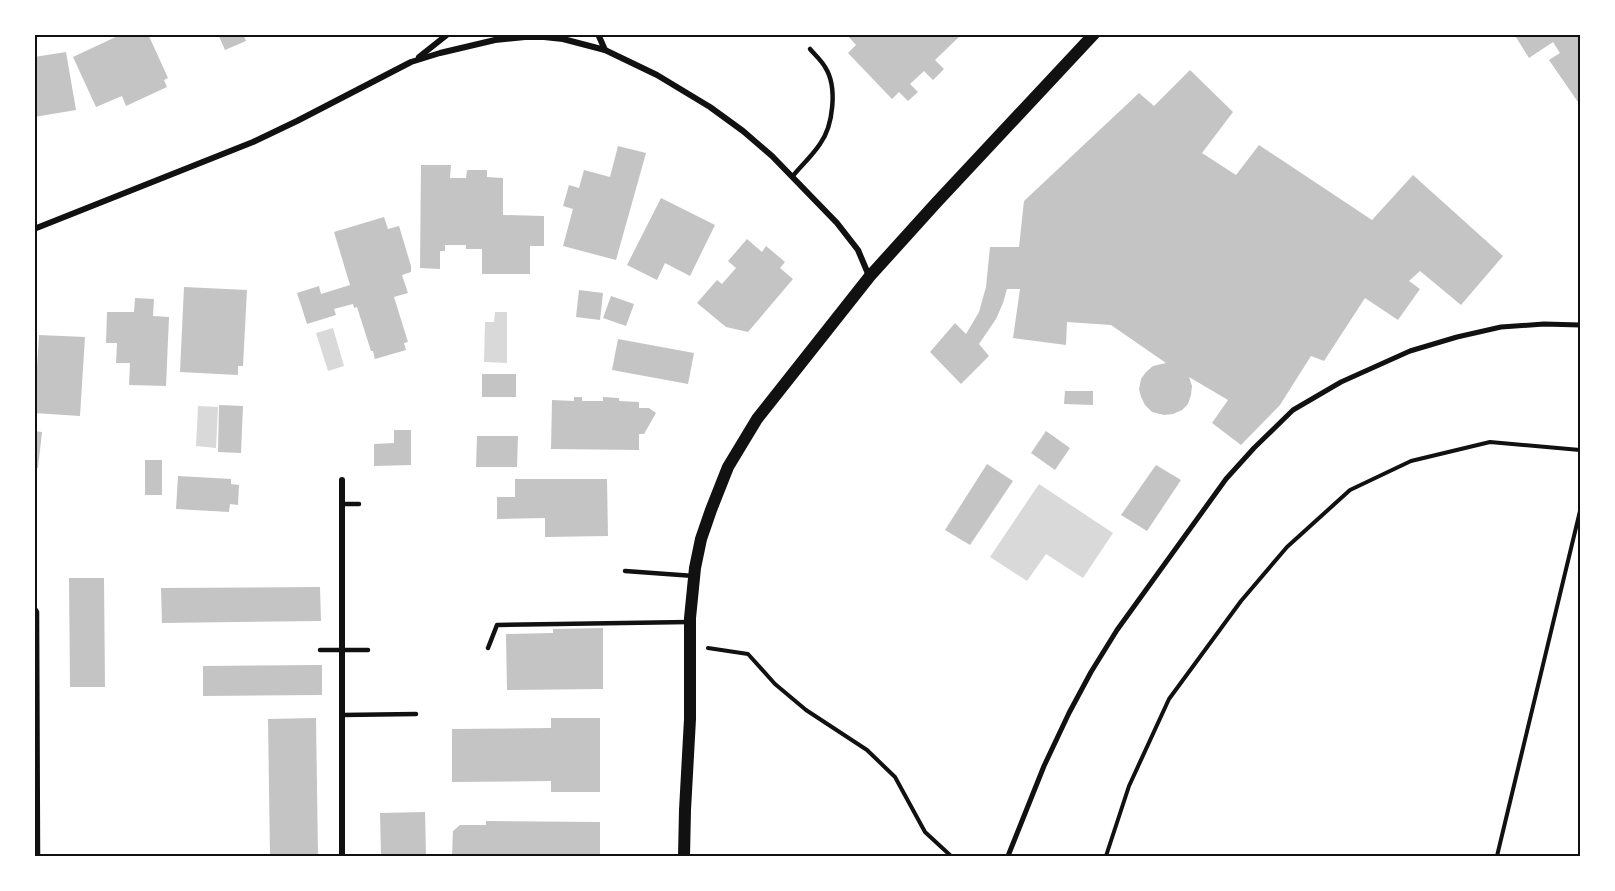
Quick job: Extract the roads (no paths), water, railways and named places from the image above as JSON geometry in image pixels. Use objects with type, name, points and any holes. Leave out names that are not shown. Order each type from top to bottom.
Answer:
[{"type":"main road","points":[[684,856],[690,719],[690,622],[694,576],[701,539],[728,467],[757,419],[870,276],[1094,34]]},
{"type":"street","points":[[34,229],[253,142],[411,62],[448,34]]},
{"type":"street","points":[[598,34],[605,50]]},
{"type":"street","points":[[411,62],[470,46],[525,36],[563,39],[605,50],[657,75],[710,107],[743,131],[772,156],[849,237],[870,276]]},
{"type":"street","points":[[1008,856],[1044,766],[1069,713],[1117,630],[1226,479],[1293,410],[1341,382],[1410,351],[1502,327],[1544,324],[1581,325]]},
{"type":"street","points":[[342,480],[342,856]]},
{"type":"lane","points":[[792,177],[820,145],[832,112],[827,69],[810,50]]},
{"type":"lane","points":[[342,504],[358,504]]},
{"type":"lane","points":[[625,571],[694,576]]},
{"type":"lane","points":[[34,606],[37,612],[38,856]]},
{"type":"lane","points":[[488,648],[497,625],[690,622]]},
{"type":"lane","points":[[320,650],[368,650]]},
{"type":"lane","points":[[342,715],[416,714]]}]
